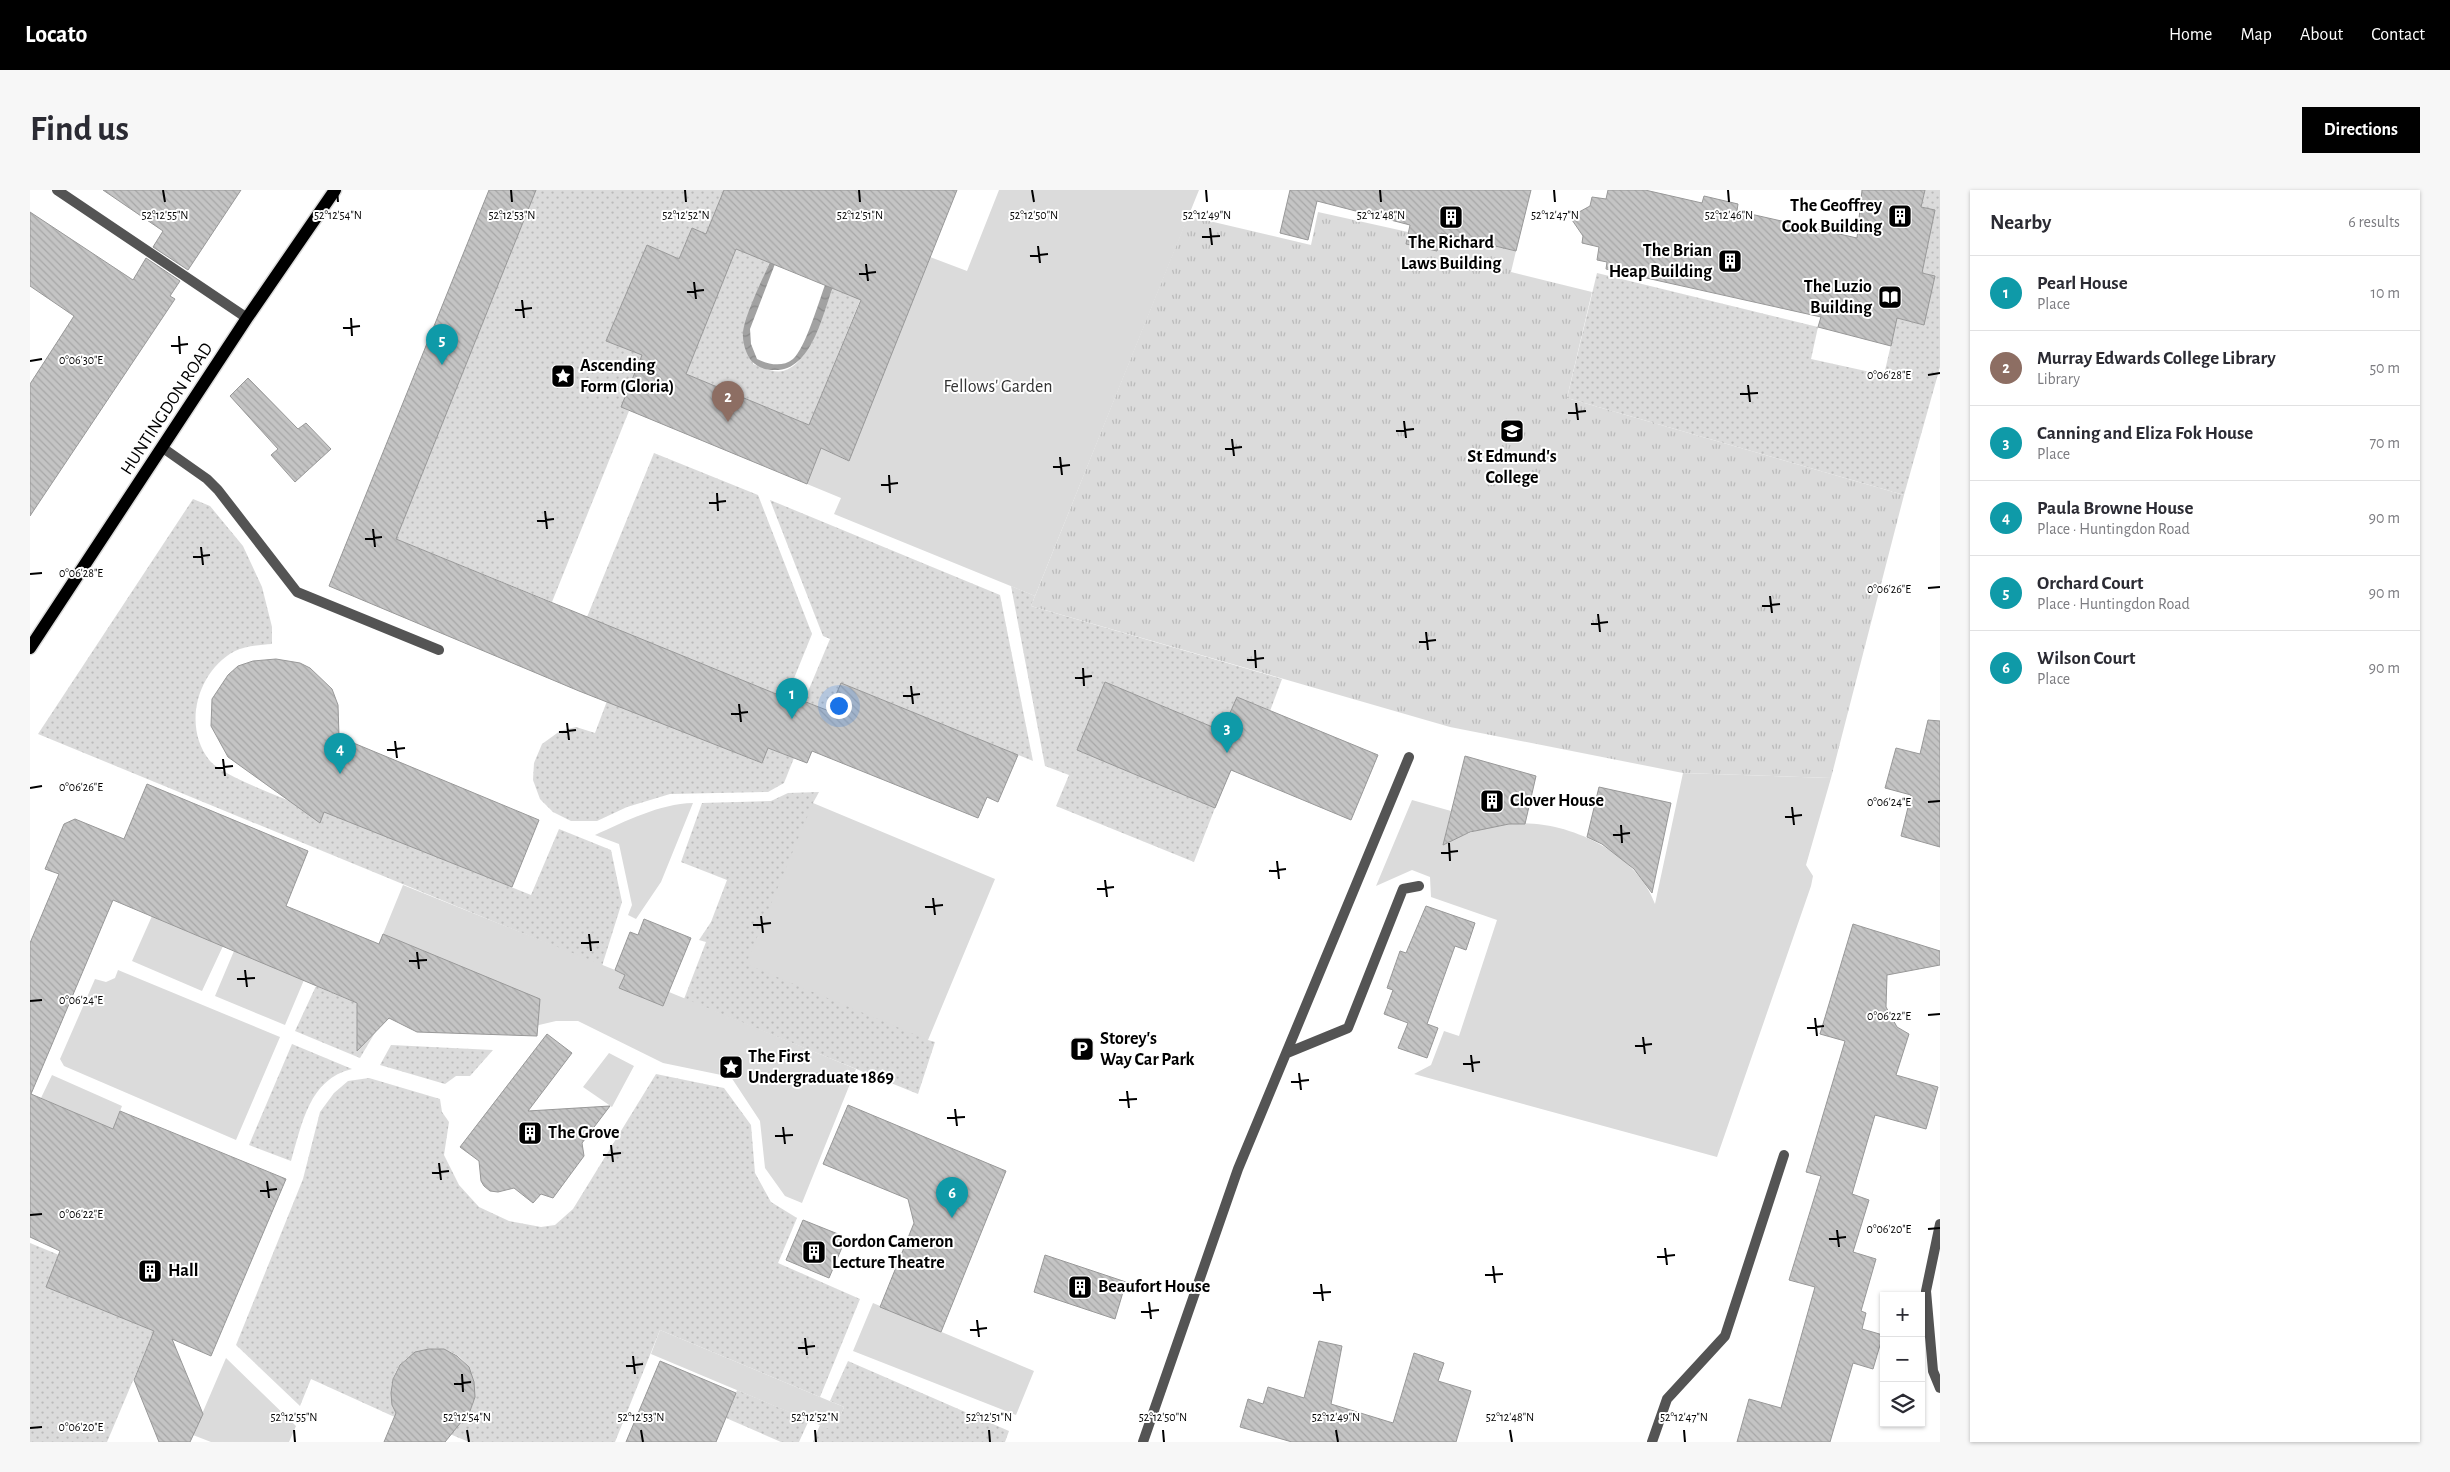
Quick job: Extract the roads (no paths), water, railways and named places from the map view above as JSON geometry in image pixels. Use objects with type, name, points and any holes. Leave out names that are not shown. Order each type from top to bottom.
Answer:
[{"type":"main road","name":"HUNTINGDON ROAD","points":[[30,648],[247,318],[335,190]]},
{"type":"street","points":[[56,190],[247,318]]},
{"type":"street","points":[[163,448],[207,479],[218,490],[297,592],[439,650]]},
{"type":"street","points":[[1143,1442],[1238,1169],[1409,757]]},
{"type":"street","points":[[1287,1053],[1348,1028],[1403,889],[1419,886]]},
{"type":"street","points":[[1652,1442],[1667,1399],[1725,1336],[1784,1155]]},
{"type":"street","points":[[1940,1224],[1926,1291],[1933,1371],[1940,1388]]},
{"type":"water","points":[[770,262],[775,264],[750,329],[751,344],[757,359],[761,361],[770,364],[784,364],[798,354],[825,285],[833,287],[819,327],[806,353],[797,362],[786,368],[773,370],[761,368],[752,362],[744,345],[743,337],[744,326],[750,308]]},
{"type":"place","name":"The Geoffrey Cook Building","points":[[1900,216]]},
{"type":"place","name":"The Richard Laws Building","points":[[1451,217]]},
{"type":"place","name":"The Brian Heap Building","points":[[1730,261]]},
{"type":"place","name":"The Luzio Building","points":[[1890,297]]},
{"type":"place","name":"Orchard Court","points":[[442,365]]},
{"type":"place","name":"Ascending Form (Gloria)","points":[[563,376]]},
{"type":"place","name":"Murray Edwards College Library","points":[[728,422]]},
{"type":"place","name":"St Edmund's College","points":[[1512,431]]},
{"type":"place","name":"Pearl House","points":[[792,719]]},
{"type":"place","name":"Canning and Eliza Fok House","points":[[1227,753]]},
{"type":"place","name":"Paula Browne House","points":[[340,774]]},
{"type":"place","name":"Clover House","points":[[1492,801]]},
{"type":"place","name":"Storey's Way Car Park","points":[[1082,1049]]},
{"type":"place","name":"The First Undergraduate 1869","points":[[731,1067]]},
{"type":"place","name":"The Grove","points":[[530,1133]]},
{"type":"place","name":"Wilson Court","points":[[952,1218]]},
{"type":"place","name":"Gordon Cameron Lecture Theatre","points":[[814,1252]]},
{"type":"place","name":"Hall","points":[[150,1271]]},
{"type":"place","name":"Beaufort House","points":[[1080,1287]]},
{"type":"park label","name":"Fellows' Garden","points":[[998,387]]}]
